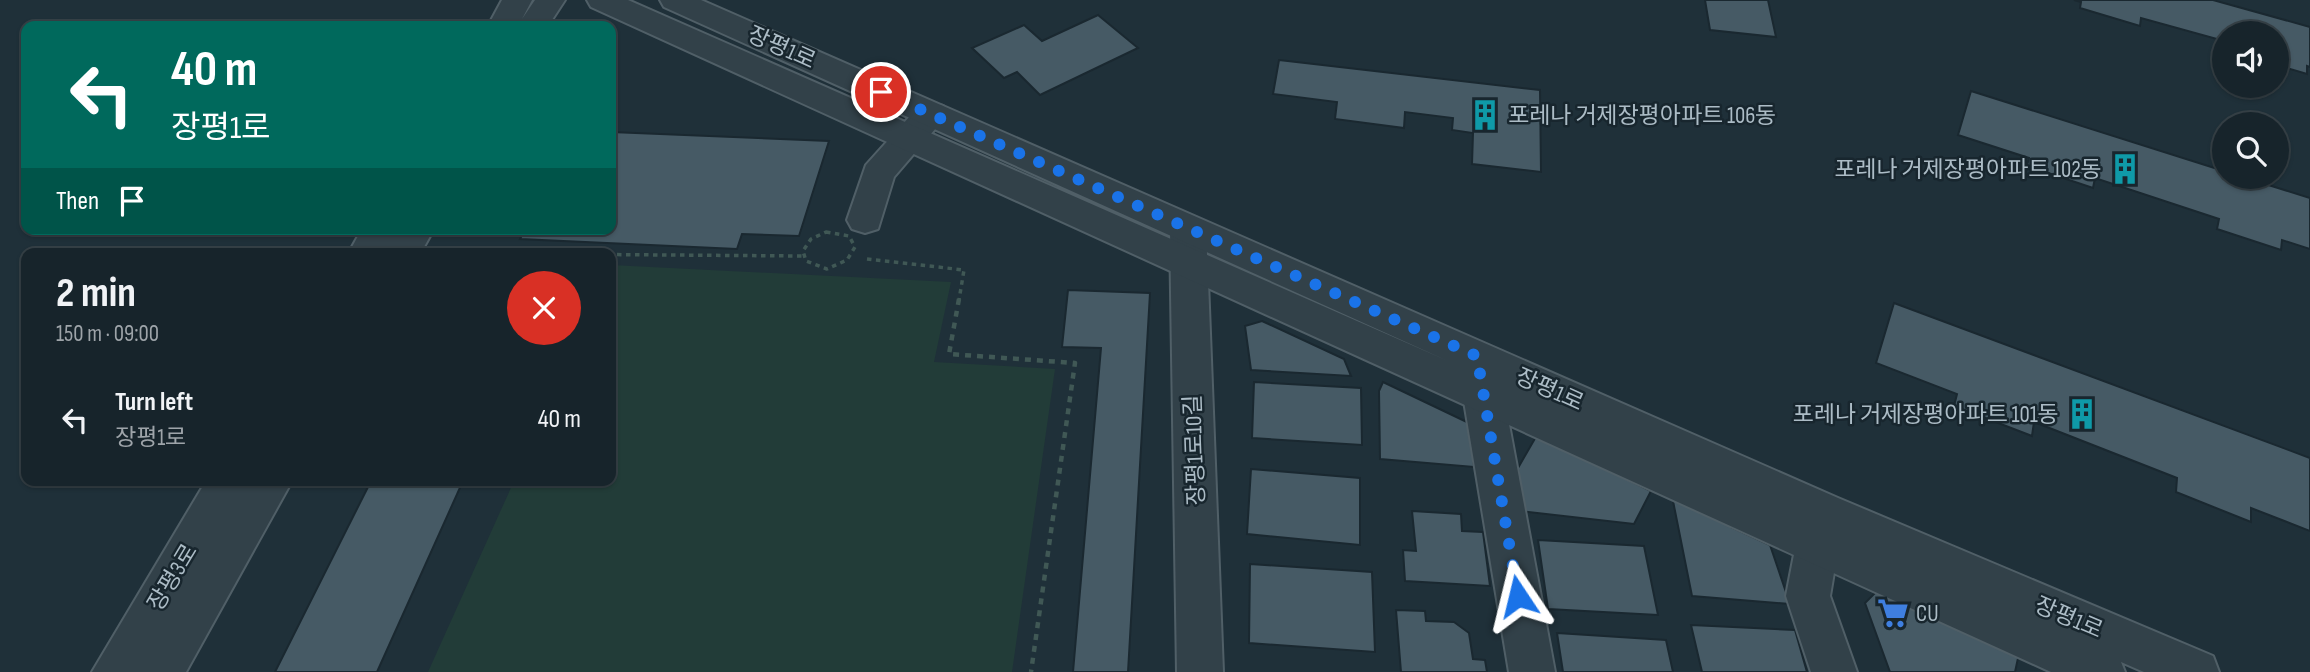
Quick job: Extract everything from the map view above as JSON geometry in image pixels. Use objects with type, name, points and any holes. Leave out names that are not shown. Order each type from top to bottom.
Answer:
[{"type":"street","points":[[506,21],[517,0]]},
{"type":"street","points":[[536,21],[550,0]]},
{"type":"street","name":"장평1로","points":[[602,0],[920,126],[1480,375],[1819,527],[2102,672]]},
{"type":"street","name":"장평1로","points":[[693,5],[920,126]]},
{"type":"street","points":[[865,220],[878,173],[920,126]]},
{"type":"street","name":"장평1로10길","points":[[1188,246],[1200,672]]},
{"type":"street","points":[[1480,375],[1532,672]]},
{"type":"street","name":"장평3로","points":[[115,672],[226,486]]},
{"type":"street","name":"장평3로","points":[[161,672],[268,486]]},
{"type":"street","points":[[1819,527],[1808,596],[1834,672]]},
{"type":"street","name":"장평1로","points":[[1819,527],[2196,672]]},
{"type":"path","points":[[835,232],[854,241],[851,257],[844,264],[827,269],[811,266],[803,256],[811,239],[835,232]]},
{"type":"path","points":[[616,252],[803,256]]},
{"type":"path","points":[[851,257],[964,270],[949,354],[1075,363],[1031,672]]},
{"type":"green space","points":[[616,265],[951,282],[934,362],[1055,369],[1012,672],[428,672],[512,486],[616,486]]},
{"type":"building","points":[[1705,0],[1768,0],[1776,37],[1710,30]]},
{"type":"building","points":[[2074,0],[2213,0],[2288,21],[2212,21],[2212,38],[2141,18],[2140,26],[2080,8],[2081,2]]},
{"type":"building","points":[[1098,15],[1138,48],[1040,95],[1017,72],[1004,78],[972,48],[1024,25],[1042,41]]},
{"type":"building","points":[[2289,21],[2310,27],[2310,67],[2307,66],[2307,74],[2289,69]]},
{"type":"building","name":"포레나 거제장평아파트 106동","points":[[1279,60],[1540,90],[1541,172],[1472,164],[1473,133],[1452,130],[1453,118],[1405,112],[1404,128],[1335,119],[1337,102],[1273,94]]},
{"type":"building","name":"포레나 거제장평아파트 102동","points":[[1971,91],[2212,167],[2212,189],[2281,189],[2310,198],[2310,249],[2282,240],[2281,250],[2217,229],[2219,219],[2095,178],[2093,188],[2027,166],[2029,158],[1958,135]]},
{"type":"building","points":[[616,132],[829,141],[799,236],[742,234],[737,249],[520,239],[522,235],[616,235]]},
{"type":"building","points":[[1068,290],[1150,293],[1128,672],[1073,672],[1101,348],[1062,347]]},
{"type":"building","name":"포레나 거제장평아파트 101동","points":[[1894,303],[2310,458],[2310,531],[2251,508],[2251,522],[2176,492],[2177,478],[2034,422],[2032,436],[1954,406],[1957,394],[1876,363]]},
{"type":"building","points":[[1262,321],[1344,359],[1351,376],[1251,370],[1245,326]]},
{"type":"building","points":[[1254,382],[1361,388],[1362,445],[1252,438]]},
{"type":"building","points":[[1383,382],[1471,424],[1474,467],[1380,459],[1379,391]]},
{"type":"building","points":[[1537,435],[1651,491],[1634,524],[1520,511],[1518,468]]},
{"type":"building","points":[[1251,469],[1360,478],[1360,545],[1247,534]]},
{"type":"building","points":[[368,486],[461,486],[377,672],[275,672]]},
{"type":"building","points":[[1672,496],[1729,520],[1731,527],[1770,545],[1790,604],[1692,596]]},
{"type":"building","points":[[1412,511],[1461,514],[1462,531],[1483,532],[1490,586],[1405,581],[1403,550],[1416,551]]},
{"type":"building","points":[[1538,540],[1644,546],[1658,615],[1548,609]]},
{"type":"building","points":[[1250,564],[1372,572],[1375,652],[1249,643]]},
{"type":"building","points":[[1883,585],[2020,649],[2015,672],[1890,672],[1865,603]]},
{"type":"building","points":[[1396,610],[1425,611],[1426,621],[1454,622],[1469,633],[1473,659],[1485,660],[1487,672],[1401,672]]},
{"type":"building","points":[[1691,625],[1795,630],[1807,672],[1702,672]]},
{"type":"building","points":[[1557,633],[1666,640],[1673,672],[1563,672]]},
{"type":"place","name":"포레나 거제장평아파트 106동","points":[[1485,115]]},
{"type":"place","name":"포레나 거제장평아파트 102동","points":[[2125,169]]},
{"type":"place","name":"포레나 거제장평아파트 101동","points":[[2082,414]]},
{"type":"place","name":"CU","points":[[1893,613]]},
{"type":"route","points":[[881,92],[1477,356],[1518,596]]}]
